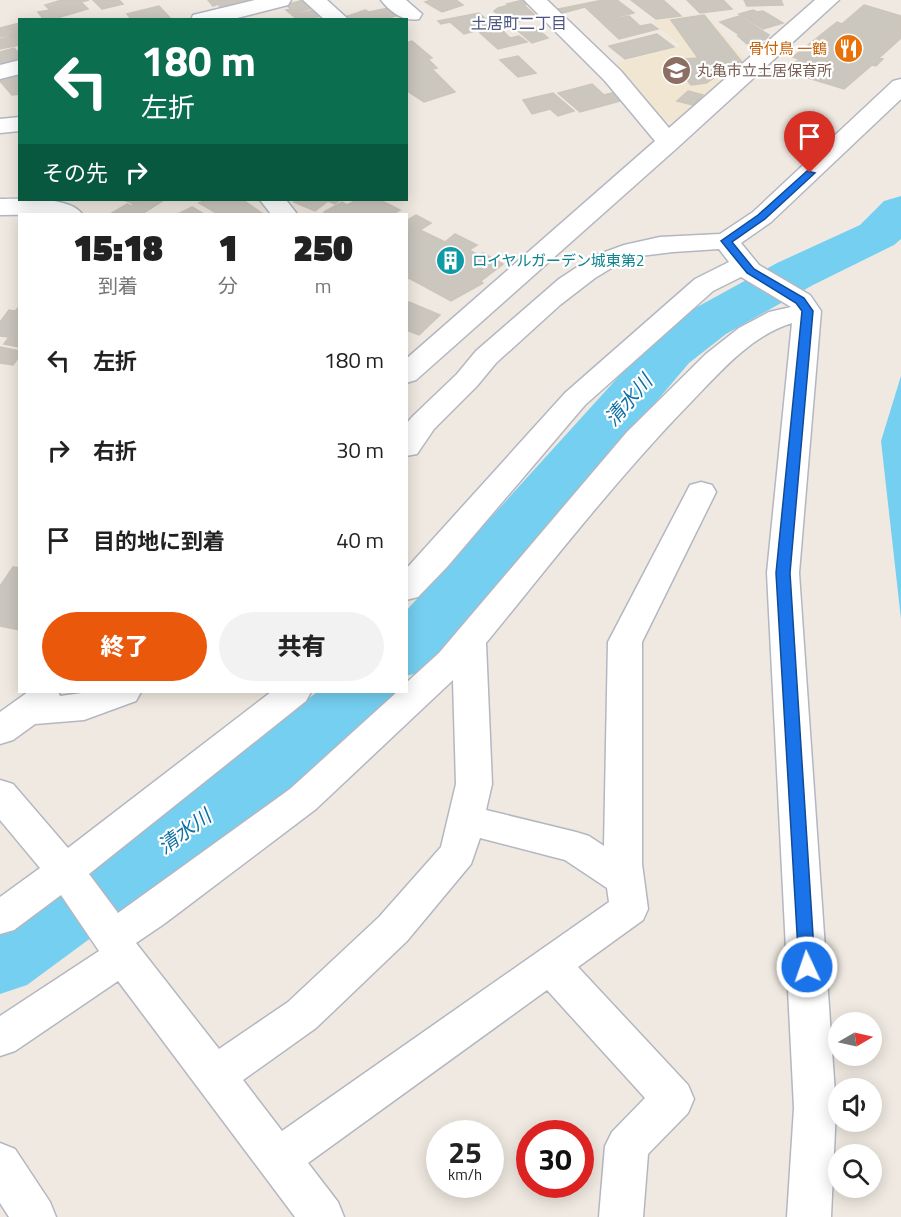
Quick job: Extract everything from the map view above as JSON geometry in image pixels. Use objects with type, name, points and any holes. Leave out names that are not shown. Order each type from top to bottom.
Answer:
[{"type":"street","points":[[209,18],[280,0]]},
{"type":"street","points":[[314,0],[336,18]]},
{"type":"street","points":[[392,0],[411,14]]},
{"type":"street","points":[[535,0],[613,76],[669,143]]},
{"type":"street","points":[[416,365],[669,143],[825,0]]},
{"type":"street","points":[[0,72],[18,68]]},
{"type":"street","points":[[408,444],[414,433],[476,373],[492,351],[585,272],[621,254],[663,245],[726,241],[762,217],[901,86]]},
{"type":"street","points":[[0,126],[18,124]]},
{"type":"street","points":[[274,201],[283,213]]},
{"type":"street","points":[[0,207],[34,207],[66,213]]},
{"type":"street","points":[[726,241],[748,268],[803,306]]},
{"type":"street","points":[[408,587],[436,559],[575,399],[704,285],[748,268]]},
{"type":"street","points":[[0,1038],[118,947],[150,914],[303,799],[451,663],[638,439],[716,360],[749,334],[803,306]]},
{"type":"street","points":[[803,306],[783,573],[815,1108],[809,1217]]},
{"type":"street","points":[[416,365],[492,351]]},
{"type":"street","points":[[278,1159],[629,909],[623,864],[625,642],[701,492]]},
{"type":"street","points":[[214,1076],[302,1015],[393,929],[458,853],[474,784],[469,640]]},
{"type":"street","points":[[0,731],[40,701],[84,707],[121,693]]},
{"type":"street","points":[[0,918],[111,837],[293,693]]},
{"type":"street","points":[[0,794],[64,873],[214,1076],[322,1217]]},
{"type":"street","points":[[465,820],[576,847],[625,880]]},
{"type":"street","points":[[550,965],[673,1099],[627,1146],[621,1217]]},
{"type":"street","points":[[0,1163],[34,1217]]},
{"type":"shaded area","name":"丸亀市立土居保育所","points":[[705,14],[745,59],[673,122],[657,120],[613,64],[681,46],[652,21]]},
{"type":"water","points":[[901,376],[901,619],[881,441]]},
{"type":"building","points":[[62,0],[89,0],[81,2],[88,9],[61,18],[42,18],[38,12],[50,10],[45,5]]},
{"type":"building","points":[[93,0],[119,0],[123,4],[102,9]]},
{"type":"building","points":[[208,0],[254,0],[254,2],[247,4],[245,1],[221,8],[218,4],[213,6]]},
{"type":"building","points":[[303,0],[313,8],[295,13],[318,9],[324,16],[296,18],[286,10],[291,9],[286,5]]},
{"type":"building","points":[[456,0],[463,5],[442,12],[425,2]]},
{"type":"building","points":[[523,0],[528,4],[524,5],[537,17],[507,24],[494,11],[509,5],[507,4]]},
{"type":"building","points":[[603,0],[617,0],[634,13],[600,21],[585,7],[559,14],[554,10]]},
{"type":"building","points":[[631,0],[663,0],[681,16],[656,19]]},
{"type":"building","points":[[687,0],[723,0],[732,9],[700,13]]},
{"type":"building","points":[[744,0],[781,0],[783,5],[747,6]]},
{"type":"building","points":[[388,4],[403,14],[388,18],[345,17],[365,10],[369,12],[389,8],[385,5]]},
{"type":"building","name":"骨付鳥 一鶴","points":[[864,5],[901,16],[901,38],[879,58],[883,59],[876,66],[872,65],[844,89],[785,71],[799,59],[793,57],[837,22],[842,24]]},
{"type":"building","points":[[159,6],[170,18],[130,18],[127,14]]},
{"type":"building","points":[[753,10],[763,11],[783,23],[763,29],[739,14]]},
{"type":"building","points":[[479,13],[494,26],[464,34],[450,22],[441,24],[438,21]]},
{"type":"building","points":[[704,15],[742,62],[726,63],[731,71],[723,72],[706,83],[691,85],[671,60],[698,58],[671,20]]},
{"type":"building","points":[[629,16],[640,26],[651,24],[658,29],[619,39],[601,22]]},
{"type":"building","points":[[739,16],[769,35],[766,39],[747,44],[738,36],[741,36],[720,22]]},
{"type":"building","points":[[18,24],[18,33],[0,37],[0,28]]},
{"type":"building","points":[[535,27],[548,38],[532,43],[518,31]]},
{"type":"building","points":[[500,28],[510,38],[519,36],[527,42],[498,49],[480,33]]},
{"type":"building","points":[[18,34],[18,45],[0,49],[0,39]]},
{"type":"building","points":[[657,34],[674,47],[625,59],[609,46]]},
{"type":"building","points":[[412,41],[432,58],[428,59],[437,68],[432,69],[455,92],[424,102],[408,91],[408,42]]},
{"type":"building","points":[[14,48],[18,52],[18,64],[0,67],[0,52]]},
{"type":"building","points":[[518,56],[536,73],[518,77],[500,60]]},
{"type":"building","points":[[18,73],[18,94],[12,95],[0,81],[0,77]]},
{"type":"building","points":[[592,84],[604,95],[616,92],[620,101],[580,112],[558,93]]},
{"type":"building","points":[[688,91],[703,95],[693,105],[677,101]]},
{"type":"building","points":[[553,93],[574,111],[558,116],[550,109],[532,114],[523,100]]},
{"type":"building","points":[[126,201],[162,201],[144,213],[112,213],[127,204],[131,206],[134,204]]},
{"type":"building","points":[[244,201],[262,213],[216,213],[199,203]]},
{"type":"building","points":[[296,201],[328,201],[315,211],[294,202]]},
{"type":"building","points":[[355,201],[382,201],[400,210],[395,213],[324,212],[342,202],[347,205]]},
{"type":"building","points":[[192,207],[202,213],[180,213]]},
{"type":"building","name":"ロイヤルガーデン城東第2","points":[[416,215],[431,223],[420,230],[445,242],[455,234],[477,245],[469,250],[478,255],[483,253],[503,264],[481,281],[483,283],[451,301],[408,279],[408,220]]},
{"type":"building","points":[[408,303],[440,315],[419,335],[408,331]]},
{"type":"building","points":[[18,308],[18,347],[4,344],[9,337],[0,336],[0,322],[9,310],[15,311]]},
{"type":"building","points":[[0,347],[18,351],[18,358],[13,365],[0,363]]},
{"type":"building","points":[[13,567],[18,568],[18,630],[0,626],[0,586]]},
{"type":"waterway","name":"清水川","points":[[408,651],[670,352],[707,323],[795,274],[877,235],[901,211]]},
{"type":"waterway","name":"清水川","points":[[0,962],[241,790],[361,693]]},
{"type":"place","name":"骨付鳥 一鶴","points":[[848,48]]},
{"type":"place","name":"丸亀市立土居保育所","points":[[676,70]]},
{"type":"place","name":"ロイヤルガーデン城東第2","points":[[451,260]]},
{"type":"district","name":"土居町二丁目","points":[[519,23]]},
{"type":"route","points":[[807,967],[783,573],[807,311],[800,301],[750,271],[726,241],[762,217],[810,173]]}]
